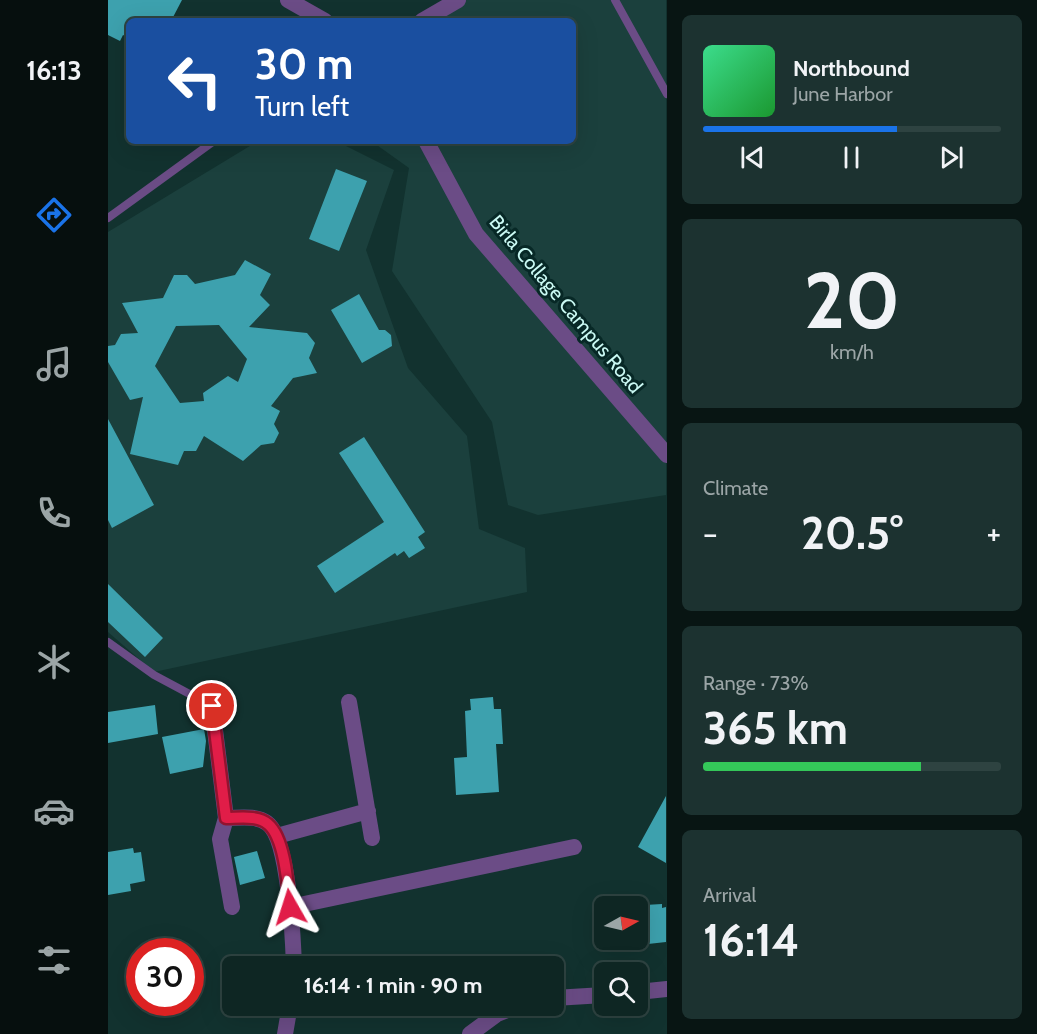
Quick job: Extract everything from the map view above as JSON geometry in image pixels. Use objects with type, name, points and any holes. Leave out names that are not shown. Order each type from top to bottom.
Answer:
[{"type":"street","points":[[288,0],[321,18]]},
{"type":"street","points":[[427,18],[458,0]]},
{"type":"street","name":"Birla Collage Campus Road","points":[[428,144],[476,234],[666,454]]},
{"type":"street","points":[[349,702],[372,838]]},
{"type":"street","points":[[212,706],[226,818],[220,839],[232,907]]},
{"type":"street","points":[[277,836],[368,810]]},
{"type":"street","points":[[226,818],[251,818],[268,823],[277,836],[286,876],[293,956]]},
{"type":"street","points":[[290,907],[574,847]]},
{"type":"street","points":[[648,991],[666,989]]},
{"type":"street","points":[[564,997],[594,996]]},
{"type":"street","points":[[285,1034],[288,1016]]},
{"type":"street","points":[[470,1034],[494,1016]]},
{"type":"lane","points":[[615,0],[666,94]]},
{"type":"lane","points":[[108,218],[210,144]]},
{"type":"lane","points":[[108,642],[154,675],[212,706]]},
{"type":"shaded area","points":[[461,0],[666,0],[666,495],[538,515],[508,505],[492,422],[392,271],[409,168],[375,144],[576,144],[576,18],[428,18]]},
{"type":"shaded area","points":[[253,144],[342,144],[394,170],[366,250],[408,368],[467,436],[479,529],[525,548],[527,592],[154,672],[108,632],[108,232]]},
{"type":"building","points":[[108,0],[182,0],[173,18],[126,18],[126,36],[123,35],[120,41],[108,35]]},
{"type":"building","points":[[336,169],[367,181],[339,251],[309,239]]},
{"type":"building","points":[[245,260],[271,274],[260,295],[270,305],[249,327],[307,333],[315,343],[309,358],[317,373],[293,378],[271,406],[280,411],[274,424],[279,433],[274,443],[261,445],[243,461],[204,436],[196,451],[184,451],[178,465],[130,454],[143,397],[130,400],[108,362],[108,346],[115,345],[121,334],[138,333],[122,303],[163,298],[174,275],[187,275],[195,284],[235,275]],"holes":[[[219,325],[247,359],[238,382],[228,376],[203,393],[204,401],[180,403],[155,366],[176,326]]]},
{"type":"building","points":[[359,294],[379,330],[385,330],[391,335],[392,346],[362,363],[331,310]]},
{"type":"building","points":[[108,419],[154,505],[112,528],[108,520]]},
{"type":"building","points":[[364,437],[425,532],[418,537],[425,548],[409,558],[404,551],[397,556],[395,553],[335,593],[317,566],[384,522],[339,453]]},
{"type":"building","points":[[108,584],[163,638],[145,657],[108,622]]},
{"type":"building","points":[[493,697],[494,709],[501,709],[503,744],[496,744],[499,792],[456,795],[454,758],[467,757],[465,711],[471,710],[470,699]]},
{"type":"building","points":[[155,705],[158,734],[108,743],[108,712]]},
{"type":"building","points":[[204,729],[206,741],[203,767],[170,774],[162,737]]},
{"type":"building","points":[[666,796],[666,863],[638,847]]},
{"type":"building","points":[[133,848],[134,853],[141,852],[145,881],[130,884],[131,891],[108,895],[108,852]]},
{"type":"building","points":[[257,851],[265,878],[240,885],[234,857]]},
{"type":"building","points":[[662,904],[662,908],[666,907],[666,942],[648,944],[648,905]]},
{"type":"route","points":[[212,706],[226,818],[251,818],[268,823],[277,836],[290,907]]}]
